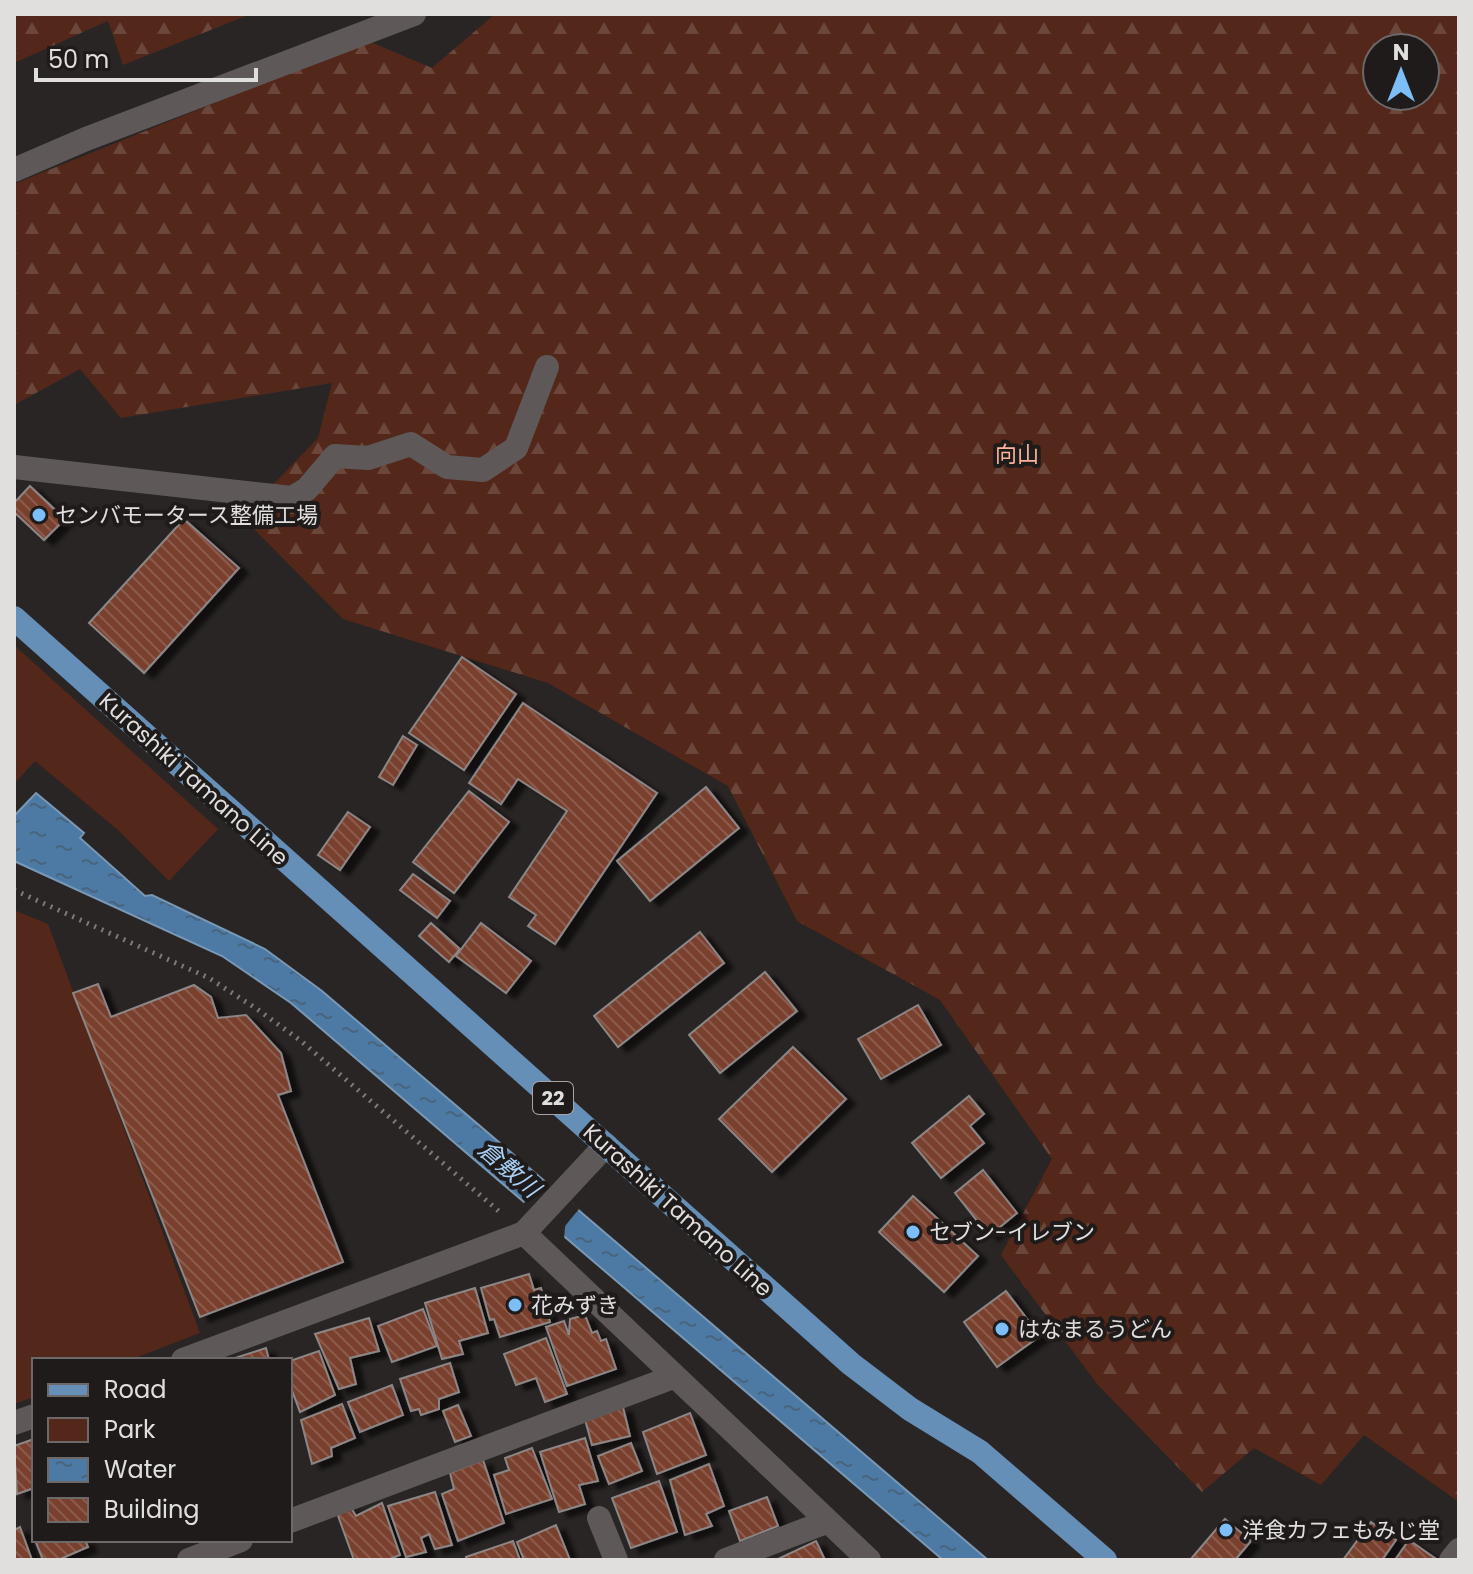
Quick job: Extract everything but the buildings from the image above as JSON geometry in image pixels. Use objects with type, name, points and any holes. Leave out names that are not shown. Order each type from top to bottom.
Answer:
[{"type":"main road","name":"Kurashiki Tamano Line","points":[[14,618],[851,1364],[910,1409],[980,1452],[1105,1560]]},
{"type":"street","points":[[14,170],[414,14]]},
{"type":"street","points":[[14,467],[292,498],[307,489],[335,456],[368,458],[411,444],[447,467],[483,470],[516,448],[547,367]]},
{"type":"street","points":[[188,1358],[528,1230],[606,1145]]},
{"type":"street","points":[[528,1230],[673,1377],[869,1560]]},
{"type":"street","points":[[292,1520],[673,1377]]},
{"type":"street","points":[[599,1518],[616,1560]]},
{"type":"street","points":[[726,1560],[826,1522]]},
{"type":"street","points":[[189,1560],[235,1542]]},
{"type":"street","points":[[1451,1560],[1459,1550]]},
{"type":"path","points":[[14,890],[209,978],[257,1009],[528,1230]]},
{"type":"green space","points":[[14,14],[251,14],[123,65],[108,21],[14,63]]},
{"type":"green space","name":"向山","points":[[495,14],[1459,14],[1459,1502],[1364,1435],[1321,1485],[1254,1448],[1202,1492],[1098,1385],[1001,1255],[1052,1159],[940,1000],[797,921],[728,786],[548,683],[343,619],[242,517],[318,438],[332,383],[121,418],[80,369],[14,405],[14,184],[368,41],[432,68]]},
{"type":"green space","points":[[14,645],[218,829],[169,881],[118,830],[35,761],[14,784]]},
{"type":"green space","points":[[14,910],[48,924],[200,1333],[135,1358],[32,1358],[32,1398],[14,1404]]},
{"type":"water","name":"倉敷川","points":[[36,793],[84,833],[80,838],[145,896],[152,895],[265,949],[322,991],[988,1560],[943,1560],[291,1003],[222,956],[14,861],[14,816]]},
{"type":"pier","points":[[546,1180],[579,1209],[565,1226],[564,1240],[521,1206]]},
{"type":"place","name":"センバモータース整備工場","points":[[39,515]]},
{"type":"place","name":"セブン-イレブン","points":[[913,1232]]},
{"type":"place","name":"花みずき","points":[[515,1305]]},
{"type":"place","name":"はなまるうどん","points":[[1002,1329]]},
{"type":"place","name":"洋食カフェもみじ堂","points":[[1226,1530]]}]
